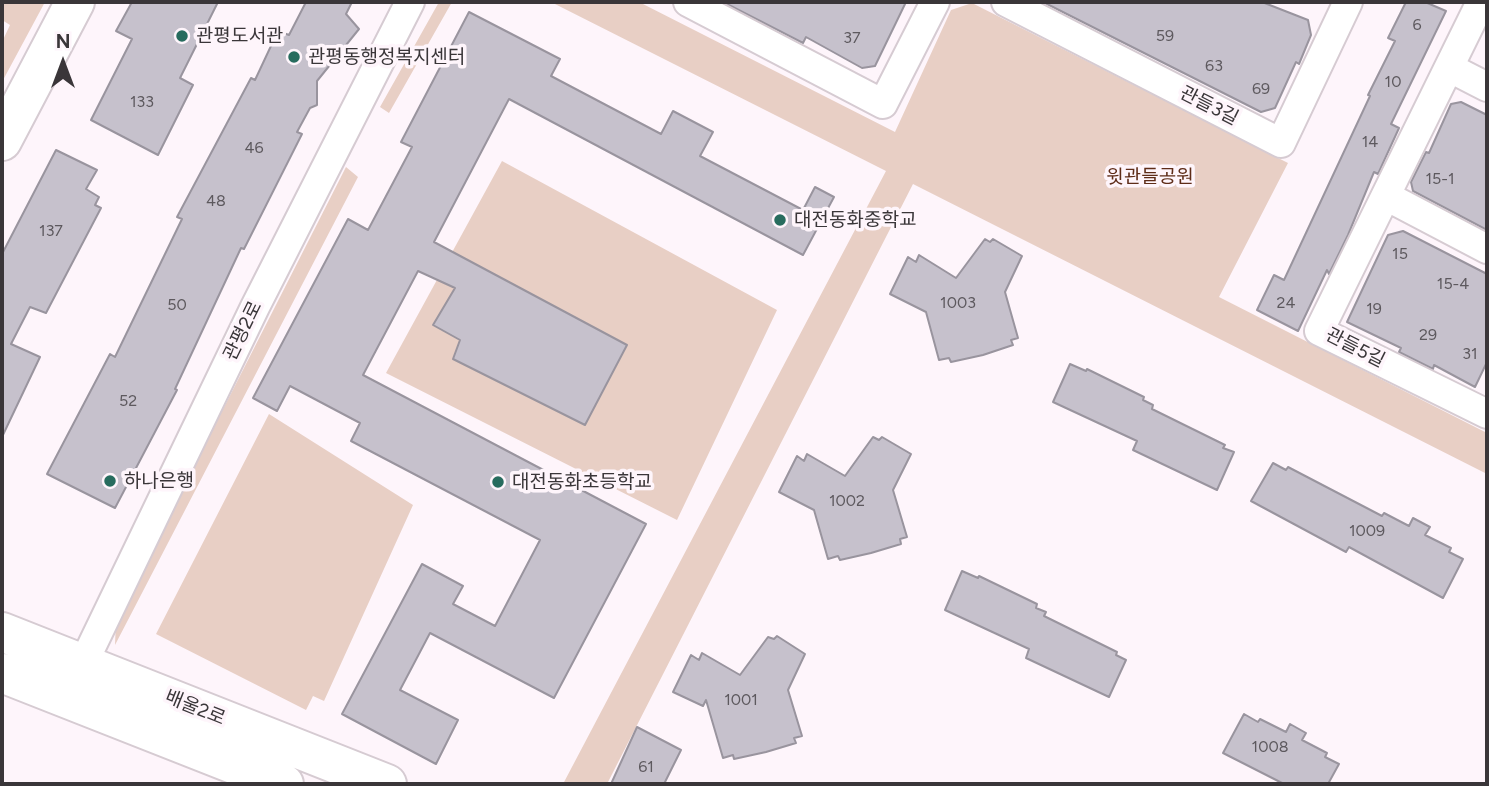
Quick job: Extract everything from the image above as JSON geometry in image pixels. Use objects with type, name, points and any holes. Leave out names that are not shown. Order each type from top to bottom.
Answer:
[{"type":"main road","points":[[2,141],[75,2]]},
{"type":"main road","name":"배울2로","points":[[2,632],[387,784]]},
{"type":"main road","name":"배울2로","points":[[2,673],[284,784]]},
{"type":"street","name":"관평2로","points":[[83,664],[255,307],[410,2]]},
{"type":"street","points":[[688,2],[883,104],[935,2]]},
{"type":"street","name":"관들3길","points":[[1006,2],[1281,142],[1340,4]]},
{"type":"street","name":"관들5길","points":[[1481,2],[1319,331],[1487,414]]},
{"type":"street","points":[[1450,68],[1487,88]]},
{"type":"street","points":[[1386,196],[1487,249]]},
{"type":"green space","points":[[2,2],[45,2],[2,82],[2,42],[10,25],[2,20]]},
{"type":"green space","points":[[439,2],[452,2],[389,113],[380,107]]},
{"type":"green space","name":"윗관들공원","points":[[551,2],[639,2],[895,132],[951,10],[972,3],[1288,163],[1219,297],[1487,433],[1487,474],[913,184],[607,784],[563,784],[886,171]]},
{"type":"green space","points":[[502,161],[777,310],[677,520],[386,373]]},
{"type":"green space","points":[[346,167],[358,177],[115,645],[116,620]]},
{"type":"green space","points":[[269,414],[413,505],[324,701],[313,696],[306,710],[156,634]]},
{"type":"building","points":[[132,2],[218,2],[180,78],[193,85],[158,155],[91,120],[132,39],[116,31]]},
{"type":"building","points":[[306,2],[352,2],[346,14],[359,29],[317,81],[317,105],[310,108],[297,132],[302,134],[244,249],[241,248],[175,389],[177,390],[115,508],[47,474],[110,354],[115,357],[182,219],[177,217],[251,78],[255,80],[278,31],[289,35]]},
{"type":"building","points":[[723,2],[906,2],[875,66],[862,68],[806,37],[803,43]]},
{"type":"building","points":[[1043,2],[1262,2],[1308,20],[1311,35],[1275,108],[1261,112]]},
{"type":"building","points":[[1406,2],[1425,2],[1446,11],[1391,124],[1399,128],[1378,174],[1374,172],[1348,235],[1329,274],[1327,270],[1298,331],[1257,310],[1274,275],[1284,280],[1395,41],[1388,38]]},
{"type":"building","points":[[469,12],[560,59],[551,76],[661,134],[673,111],[713,132],[700,156],[803,210],[815,187],[834,197],[803,255],[509,99],[434,242],[627,345],[585,425],[453,359],[460,340],[433,325],[455,288],[418,271],[363,375],[646,524],[554,698],[430,633],[400,690],[458,720],[436,764],[342,714],[422,564],[463,586],[453,604],[495,626],[540,540],[351,441],[360,423],[290,386],[277,411],[253,398],[348,219],[368,230],[412,147],[401,142]]},
{"type":"building","points":[[1461,102],[1487,115],[1487,230],[1413,191],[1411,182],[1426,152],[1429,153],[1451,104]]},
{"type":"building","points":[[56,150],[97,170],[86,189],[99,197],[95,205],[101,208],[46,313],[30,307],[11,344],[40,357],[2,437],[2,254]]},
{"type":"building","points":[[1403,231],[1487,274],[1487,362],[1475,387],[1434,365],[1433,369],[1399,352],[1401,348],[1347,322],[1388,235]]},
{"type":"building","points":[[985,239],[990,242],[993,239],[1022,256],[1005,292],[1018,338],[1011,340],[1013,345],[983,355],[951,362],[949,358],[939,360],[926,312],[890,294],[908,257],[916,262],[919,255],[956,278]]},
{"type":"building","points":[[1070,364],[1086,371],[1087,369],[1144,397],[1143,400],[1153,405],[1152,409],[1234,452],[1217,490],[1133,450],[1137,441],[1053,402]]},
{"type":"building","points":[[873,437],[879,440],[882,437],[911,454],[893,490],[907,537],[900,539],[901,544],[871,553],[840,560],[838,556],[828,559],[814,510],[779,492],[797,456],[804,461],[807,454],[845,476]]},
{"type":"building","points":[[1273,463],[1286,470],[1288,467],[1382,516],[1384,513],[1409,526],[1413,518],[1430,527],[1425,535],[1451,548],[1449,552],[1463,559],[1443,598],[1349,547],[1346,552],[1251,501]]},
{"type":"building","points":[[962,571],[978,578],[979,576],[1037,604],[1036,608],[1046,612],[1044,616],[1117,652],[1116,655],[1126,660],[1109,697],[1026,658],[1029,649],[945,610]]},
{"type":"building","points":[[777,636],[805,654],[788,690],[802,736],[794,738],[796,743],[766,752],[734,759],[733,755],[723,758],[706,700],[703,706],[673,692],[691,655],[699,660],[702,653],[740,675],[768,637],[774,639]]},
{"type":"building","points":[[1244,714],[1286,732],[1290,724],[1306,733],[1302,740],[1327,753],[1325,757],[1339,764],[1328,784],[1284,784],[1223,753]]},
{"type":"building","points":[[637,727],[681,750],[664,784],[611,784]]},
{"type":"place","name":"관평도서관","points":[[182,36]]},
{"type":"place","name":"관평동행정복지센터","points":[[294,57]]},
{"type":"place","name":"대전동화중학교","points":[[780,220]]},
{"type":"place","name":"하나은행","points":[[110,481]]},
{"type":"place","name":"대전동화초등학교","points":[[498,482]]}]
